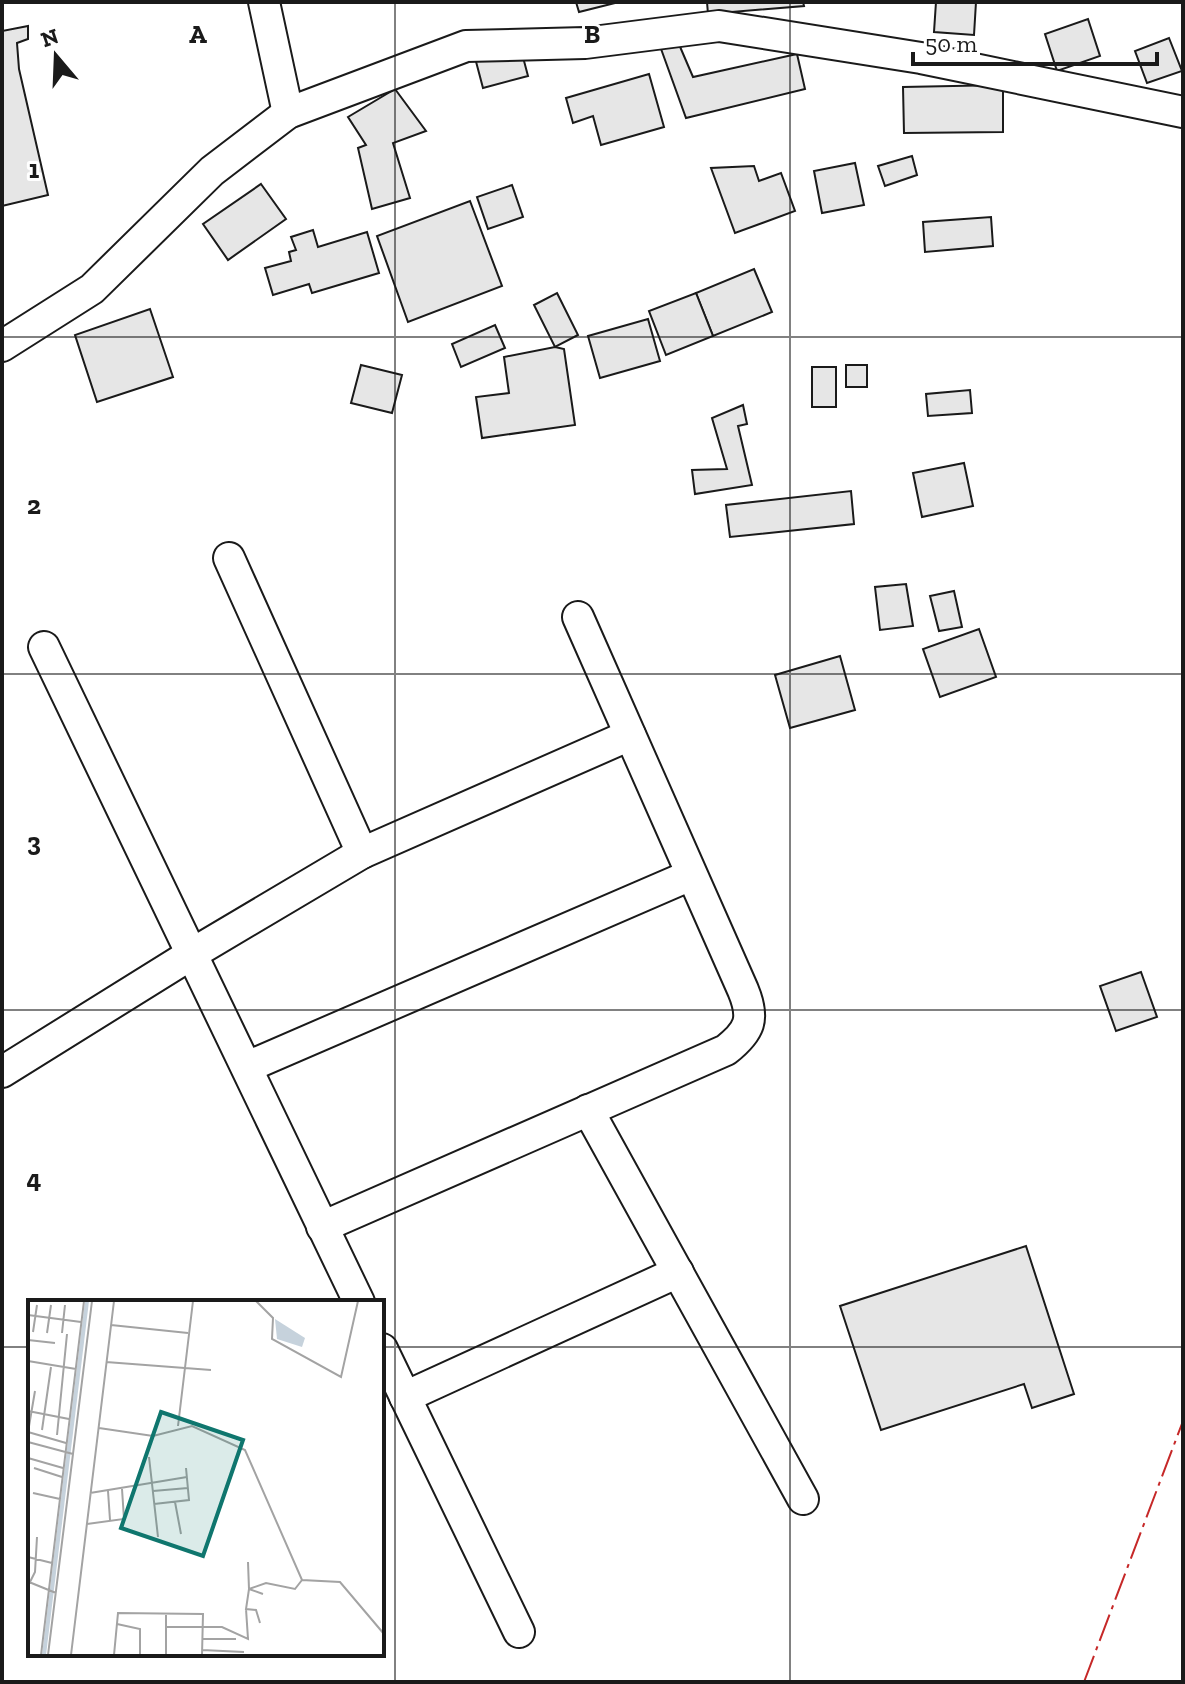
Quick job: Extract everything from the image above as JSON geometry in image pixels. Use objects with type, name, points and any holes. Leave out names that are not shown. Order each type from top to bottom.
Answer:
[{"type":"street","points":[[264,2],[288,113]]},
{"type":"street","points":[[2,346],[92,289],[212,171],[288,113],[466,46],[585,43],[719,26],[921,58],[1183,112]]},
{"type":"street","points":[[229,558],[362,853]]},
{"type":"street","points":[[322,1227],[726,1050],[741,1038],[750,1021],[747,998],[578,617]]},
{"type":"street","points":[[44,647],[358,1300]]},
{"type":"street","points":[[2,1072],[362,853],[630,735]]},
{"type":"street","points":[[247,1067],[691,875]]},
{"type":"street","points":[[588,1110],[803,1499]]},
{"type":"street","points":[[405,1397],[678,1272]]},
{"type":"street","points":[[384,1353],[519,1632]]},
{"type":"building","points":[[576,2],[619,2],[579,12]]},
{"type":"building","points":[[707,2],[803,2],[804,6],[708,14]]},
{"type":"building","points":[[936,2],[976,2],[974,35],[934,32]]},
{"type":"building","points":[[1088,19],[1100,56],[1057,71],[1045,34]]},
{"type":"building","points":[[28,26],[28,39],[17,43],[19,69],[48,195],[2,206],[2,31]]},
{"type":"building","points":[[1169,38],[1182,71],[1147,83],[1135,51]]},
{"type":"building","points":[[519,42],[528,76],[483,88],[474,54]]},
{"type":"building","points":[[678,42],[693,77],[797,54],[805,89],[686,118],[660,46]]},
{"type":"building","points":[[649,74],[664,127],[601,145],[593,116],[573,123],[566,98]]},
{"type":"building","points":[[1003,85],[1003,132],[904,133],[903,87]]},
{"type":"building","points":[[395,89],[426,131],[393,143],[410,198],[372,209],[358,148],[366,145],[348,117]]},
{"type":"building","points":[[912,156],[917,175],[885,186],[878,166]]},
{"type":"building","points":[[855,163],[864,205],[822,213],[814,171]]},
{"type":"building","points":[[754,166],[759,181],[781,173],[795,211],[735,233],[711,168]]},
{"type":"building","points":[[261,184],[286,219],[228,260],[203,224]]},
{"type":"building","points":[[512,185],[523,217],[488,229],[477,197]]},
{"type":"building","points":[[470,201],[502,286],[408,322],[377,236]]},
{"type":"building","points":[[991,217],[993,246],[925,252],[923,222]]},
{"type":"building","points":[[313,230],[318,247],[367,232],[379,273],[312,293],[309,284],[273,295],[265,268],[291,261],[289,252],[296,250],[291,237]]},
{"type":"building","points":[[754,269],[772,312],[713,336],[696,293]]},
{"type":"building","points":[[557,293],[578,335],[555,347],[534,305]]},
{"type":"building","points":[[696,293],[713,336],[666,355],[649,311]]},
{"type":"building","points":[[150,309],[173,377],[97,402],[75,335]]},
{"type":"building","points":[[648,319],[660,361],[600,378],[588,336]]},
{"type":"building","points":[[495,325],[505,348],[461,367],[452,344]]},
{"type":"building","points":[[555,347],[564,349],[575,425],[482,438],[476,397],[509,393],[504,357]]},
{"type":"building","points":[[361,365],[402,375],[392,413],[351,403]]},
{"type":"building","points":[[846,365],[867,365],[867,387],[846,387]]},
{"type":"building","points":[[812,367],[836,367],[836,407],[812,407]]},
{"type":"building","points":[[970,390],[972,413],[928,416],[926,394]]},
{"type":"building","points":[[743,405],[747,424],[738,426],[752,485],[695,494],[692,470],[727,469],[712,418]]},
{"type":"building","points":[[964,463],[973,506],[922,517],[913,473]]},
{"type":"building","points":[[851,491],[854,524],[730,537],[726,505]]},
{"type":"building","points":[[906,584],[913,626],[880,630],[875,587]]},
{"type":"building","points":[[954,591],[962,627],[939,631],[930,596]]},
{"type":"building","points":[[979,629],[996,677],[940,697],[923,649]]},
{"type":"building","points":[[840,656],[855,710],[790,728],[775,675]]},
{"type":"building","points":[[1141,972],[1157,1017],[1116,1031],[1100,986]]},
{"type":"building","points":[[1026,1246],[1074,1394],[1032,1408],[1024,1384],[881,1430],[840,1306]]},
{"type":"power","points":[[1084,1682],[1183,1421]]}]
